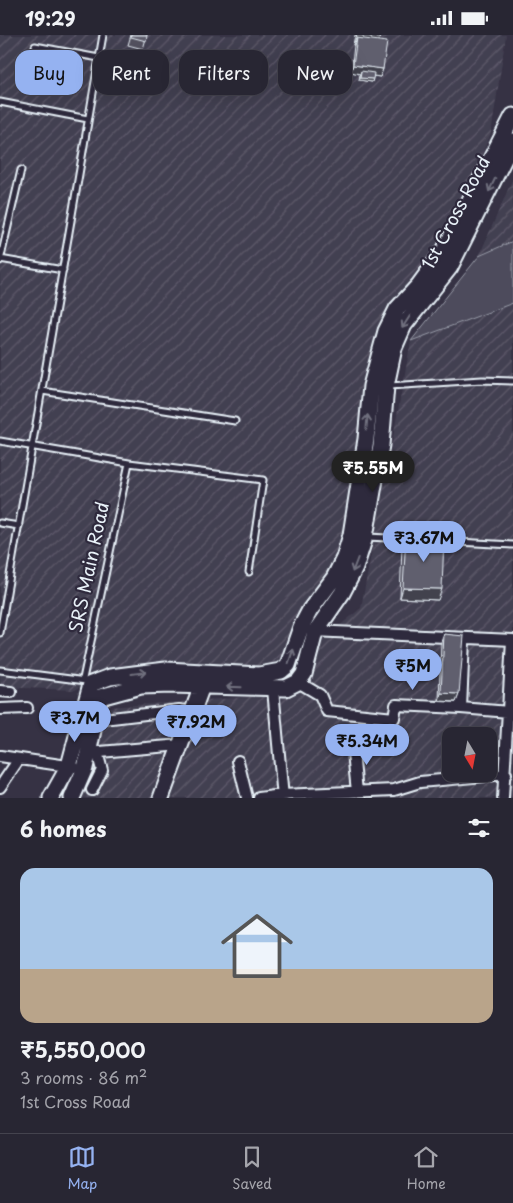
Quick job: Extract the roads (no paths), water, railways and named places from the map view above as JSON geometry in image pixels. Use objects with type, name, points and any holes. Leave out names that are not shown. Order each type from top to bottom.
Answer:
[{"type":"street","name":"1st Cross Road","points":[[298,682],[304,674],[308,629],[346,585],[355,568],[358,536],[381,445],[378,386],[404,325],[450,267],[508,147],[513,116]]},
{"type":"street","points":[[51,798],[69,766],[87,681],[166,670],[259,675],[281,671],[288,665],[308,629],[464,639],[513,640],[503,798]]},
{"type":"street","points":[[460,708],[464,639]]},
{"type":"street","points":[[84,793],[85,768],[93,753],[95,720],[100,697],[141,686],[273,689],[286,688],[298,682],[320,695],[327,711],[394,718],[396,705],[509,712]]},
{"type":"street","points":[[161,798],[202,686]]},
{"type":"street","points":[[273,689],[283,796]]},
{"type":"street","points":[[0,691],[11,692]]},
{"type":"street","points":[[0,709],[27,708]]},
{"type":"street","points":[[95,720],[178,711],[192,712]]},
{"type":"street","points":[[352,742],[357,792]]},
{"type":"street","points":[[93,753],[181,745]]},
{"type":"street","points":[[84,793],[102,770],[93,753]]},
{"type":"street","points":[[0,756],[85,768]]},
{"type":"street","points":[[0,787],[19,759]]},
{"type":"street","points":[[238,761],[247,798]]},
{"type":"street","points":[[258,798],[357,792],[394,794],[420,782],[506,774]]},
{"type":"lane","points":[[100,50],[103,35]]},
{"type":"lane","points":[[35,46],[93,57]]},
{"type":"lane","points":[[0,633],[3,598],[33,447],[93,91]]},
{"type":"lane","points":[[0,102],[88,119]]},
{"type":"lane","points":[[21,170],[0,260],[63,270]]},
{"type":"lane","points":[[378,386],[482,380],[513,381]]},
{"type":"lane","points":[[42,391],[235,421]]},
{"type":"lane","points":[[0,441],[129,463],[263,480],[249,572]]},
{"type":"lane","name":"SRS Main Road","points":[[87,681],[129,463]]},
{"type":"lane","points":[[0,523],[19,525]]},
{"type":"lane","points":[[358,536],[414,540]]},
{"type":"lane","points":[[434,541],[513,545]]},
{"type":"lane","points":[[0,670],[87,681],[100,697]]}]
